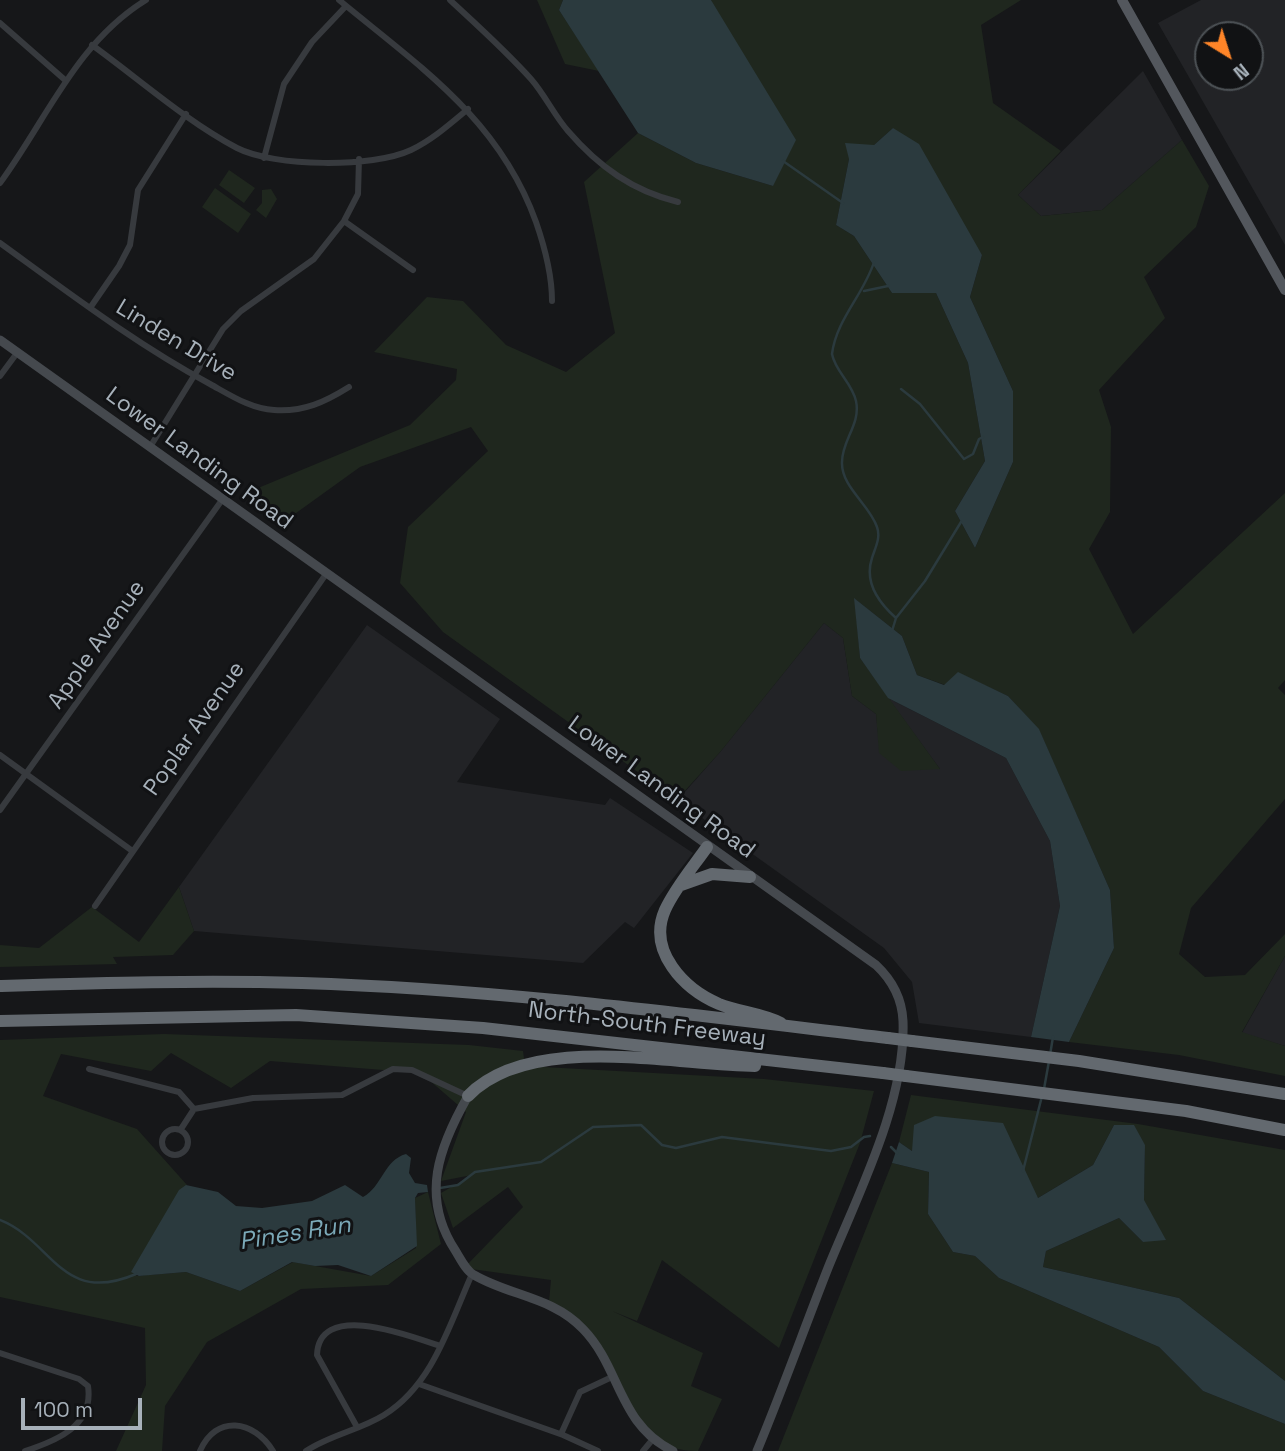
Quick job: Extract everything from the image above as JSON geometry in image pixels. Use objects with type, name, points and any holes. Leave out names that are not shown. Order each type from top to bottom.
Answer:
[{"type":"highway","points":[[707,847],[667,906],[661,925],[663,948],[677,973],[692,988],[715,1002],[764,1015],[790,1027]]},
{"type":"highway","points":[[681,885],[712,874],[750,877]]},
{"type":"highway","name":"North-South Freeway","points":[[0,986],[123,982],[303,983],[519,996],[1079,1061],[1285,1094]]},
{"type":"highway","name":"North-South Freeway","points":[[0,1021],[296,1015],[484,1028],[1012,1088],[1285,1130]]},
{"type":"highway","points":[[468,1096],[495,1074],[546,1059],[741,1066],[802,1064]]},
{"type":"main road","points":[[1122,0],[1285,290]]},
{"type":"main road","name":"Lower Landing Road","points":[[0,340],[881,970],[899,998],[903,1019],[901,1057],[892,1098],[874,1152],[757,1451]]},
{"type":"main road","points":[[468,1096],[449,1130],[434,1182],[446,1236],[472,1274],[570,1315],[594,1341],[639,1426],[653,1439],[673,1451]]},
{"type":"street","points":[[0,183],[65,80],[92,45],[124,14],[146,0]]},
{"type":"street","points":[[339,0],[439,82],[468,109],[497,144],[524,188],[552,277],[552,301]]},
{"type":"street","points":[[450,0],[517,64],[568,131],[595,159],[622,181],[654,196],[678,202]]},
{"type":"street","points":[[264,158],[284,84],[312,42],[346,6]]},
{"type":"street","points":[[0,23],[65,80]]},
{"type":"street","points":[[92,45],[237,148],[264,158],[294,163],[359,159],[409,152],[468,109]]},
{"type":"street","points":[[90,308],[130,245],[138,190],[186,114]]},
{"type":"street","points":[[150,447],[223,329],[241,311],[314,259],[344,221],[358,194],[359,159]]},
{"type":"street","points":[[344,221],[413,270]]},
{"type":"street","name":"Linden Drive","points":[[0,243],[164,359],[247,404],[272,411],[306,409],[324,403],[349,387]]},
{"type":"street","points":[[0,376],[18,353]]},
{"type":"street","name":"Apple Avenue","points":[[0,810],[222,500]]},
{"type":"street","name":"Poplar Avenue","points":[[95,906],[131,850],[326,574]]},
{"type":"street","points":[[0,755],[131,850]]},
{"type":"street","points":[[89,1069],[179,1092],[194,1109]]},
{"type":"street","points":[[181,1129],[187,1135],[188,1147],[177,1155],[169,1154],[163,1147],[162,1138],[167,1131],[181,1129],[194,1109],[253,1098],[342,1095],[393,1069],[412,1070],[468,1096]]},
{"type":"street","points":[[306,1451],[385,1414],[419,1384],[440,1346],[472,1274]]},
{"type":"street","points":[[357,1427],[317,1355],[317,1342],[323,1333],[340,1325],[350,1325],[405,1334],[440,1346]]},
{"type":"street","points":[[0,1353],[79,1379],[88,1386],[87,1403],[78,1426],[69,1434],[25,1451]]},
{"type":"street","points":[[561,1434],[580,1392],[612,1377]]},
{"type":"street","points":[[419,1384],[561,1434],[598,1451]]},
{"type":"street","points":[[200,1451],[216,1429],[231,1425],[253,1429],[273,1451]]},
{"type":"street","points":[[643,1451],[653,1439]]},
{"type":"shaded area","points":[[537,0],[563,0],[559,10],[599,71],[565,64]]},
{"type":"shaded area","points":[[711,0],[1021,0],[981,25],[993,103],[1061,151],[1018,195],[1041,216],[1102,210],[1182,140],[1209,186],[1196,227],[1144,277],[1165,318],[1099,390],[1111,427],[1110,512],[1089,549],[1133,634],[1285,493],[1285,680],[1278,688],[1285,695],[1285,799],[1191,908],[1179,954],[1205,977],[1245,975],[1285,934],[1285,956],[1242,1032],[1285,1046],[1285,1076],[1179,1055],[1069,1042],[1114,948],[1110,890],[1039,730],[1008,696],[958,673],[945,685],[917,675],[902,636],[855,599],[860,658],[940,769],[901,771],[879,753],[876,714],[852,696],[843,638],[824,623],[721,751],[682,794],[663,790],[443,632],[400,583],[408,527],[488,451],[471,427],[360,467],[285,521],[246,493],[410,425],[456,380],[457,369],[374,352],[427,297],[463,301],[506,345],[566,372],[615,333],[584,182],[638,133],[696,163],[773,186]],"holes":[[[893,128],[982,255],[970,297],[1013,391],[1013,462],[975,548],[955,511],[985,461],[968,363],[936,293],[892,293],[854,236],[836,225],[849,159],[874,145]]]},
{"type":"shaded area","points":[[1201,0],[1285,0],[1285,245],[1197,91],[1264,91],[1264,21],[1194,21],[1194,86],[1158,23]]},
{"type":"shaded area","points":[[1143,71],[1182,140],[1102,210],[1041,216],[1018,195]]},
{"type":"shaded area","points":[[229,170],[255,188],[244,203],[219,185]]},
{"type":"shaded area","points":[[215,188],[251,214],[238,233],[202,207]]},
{"type":"shaded area","points":[[271,189],[277,199],[266,218],[256,210],[262,203],[262,190]]},
{"type":"shaded area","points":[[824,623],[843,638],[852,696],[876,714],[880,753],[940,769],[888,698],[1006,758],[1050,841],[1060,906],[1031,1037],[919,1023],[912,982],[884,948],[663,790],[683,794]]},
{"type":"shaded area","points":[[367,625],[500,719],[457,782],[605,805],[610,798],[693,853],[634,928],[625,922],[583,963],[194,931],[179,887]]},
{"type":"shaded area","points":[[179,887],[194,931],[173,955],[113,957],[117,964],[0,967],[0,945],[39,948],[92,907],[139,942]]},
{"type":"shaded area","points":[[1285,956],[1285,1046],[1242,1033]]},
{"type":"shaded area","points":[[164,1034],[469,1045],[523,1051],[525,1066],[764,1079],[874,1091],[860,1143],[779,1348],[662,1260],[637,1321],[612,1311],[703,1353],[691,1386],[722,1399],[698,1451],[674,1448],[656,1440],[642,1428],[606,1358],[594,1341],[549,1302],[551,1280],[464,1268],[523,1207],[508,1187],[453,1228],[441,1193],[472,1175],[441,1181],[466,1112],[421,1073],[270,1061],[231,1088],[171,1053],[151,1071],[61,1054],[43,1096],[137,1129],[187,1185],[136,1276],[186,1272],[240,1291],[293,1262],[371,1276],[416,1248],[415,1198],[428,1192],[441,1244],[388,1285],[301,1289],[207,1342],[165,1406],[162,1451],[116,1451],[146,1385],[145,1328],[0,1297],[0,1040]]},
{"type":"shaded area","points":[[911,1095],[1138,1124],[1285,1150],[1285,1381],[1179,1298],[1043,1267],[1046,1251],[1119,1218],[1143,1242],[1145,1145],[1114,1125],[1093,1165],[1038,1198],[912,1151],[899,1142]]},
{"type":"shaded area","points":[[892,1163],[929,1172],[928,1214],[953,1252],[975,1256],[999,1278],[1159,1347],[1203,1391],[1285,1424],[1285,1451],[778,1451]]},
{"type":"water","points":[[563,0],[711,0],[796,140],[773,186],[696,163],[638,133],[559,10]]},
{"type":"water","points":[[893,128],[919,144],[982,255],[970,297],[1013,391],[1013,462],[975,548],[955,511],[985,461],[968,363],[936,293],[892,293],[854,236],[836,225],[849,159],[845,143],[874,145]]},
{"type":"water","points":[[854,598],[902,636],[917,675],[944,685],[958,672],[1008,696],[1039,729],[1110,890],[1114,948],[1069,1042],[1031,1037],[1060,906],[1050,841],[1006,758],[888,698],[860,658]]},
{"type":"water","points":[[935,1116],[1003,1123],[1038,1198],[1093,1165],[1114,1125],[1134,1125],[1145,1145],[1144,1200],[1166,1240],[1143,1242],[1119,1218],[1046,1251],[1043,1267],[1179,1298],[1285,1381],[1285,1424],[1203,1391],[1159,1347],[999,1278],[975,1256],[953,1252],[928,1214],[929,1172],[892,1163],[899,1142],[912,1151],[914,1125]]},
{"type":"water","points":[[406,1154],[411,1158],[409,1173],[415,1183],[427,1185],[428,1192],[418,1193],[415,1198],[417,1246],[371,1276],[338,1265],[315,1266],[292,1262],[240,1291],[186,1272],[139,1276],[131,1272],[179,1190],[186,1185],[218,1192],[236,1206],[262,1208],[312,1201],[345,1185],[363,1197],[375,1187],[393,1162]]},
{"type":"waterway","points":[[783,161],[843,203]]},
{"type":"waterway","points":[[874,262],[844,318],[832,354],[836,366],[851,388],[857,409],[843,454],[843,471],[846,480],[877,527],[878,539],[870,575],[879,599],[896,618]]},
{"type":"waterway","points":[[864,291],[888,286]]},
{"type":"waterway","points":[[901,389],[920,404],[964,459],[973,454],[979,439],[983,437]]},
{"type":"waterway","points":[[892,631],[896,618],[925,581],[961,522]]},
{"type":"waterway","points":[[1050,1055],[1053,1037]]},
{"type":"waterway","points":[[1044,1089],[1049,1061]]},
{"type":"waterway","points":[[1023,1171],[1042,1096]]},
{"type":"waterway","name":"Pines Run","points":[[440,1188],[458,1185],[475,1172],[541,1162],[593,1127],[641,1125],[662,1145],[676,1148],[722,1137],[831,1151],[851,1147],[864,1137],[870,1136]]},
{"type":"waterway","name":"Pines Run","points":[[891,1147],[897,1153]]},
{"type":"waterway","name":"Pines Run","points":[[0,1220],[18,1230],[74,1277],[91,1282],[111,1282],[136,1274]]}]
